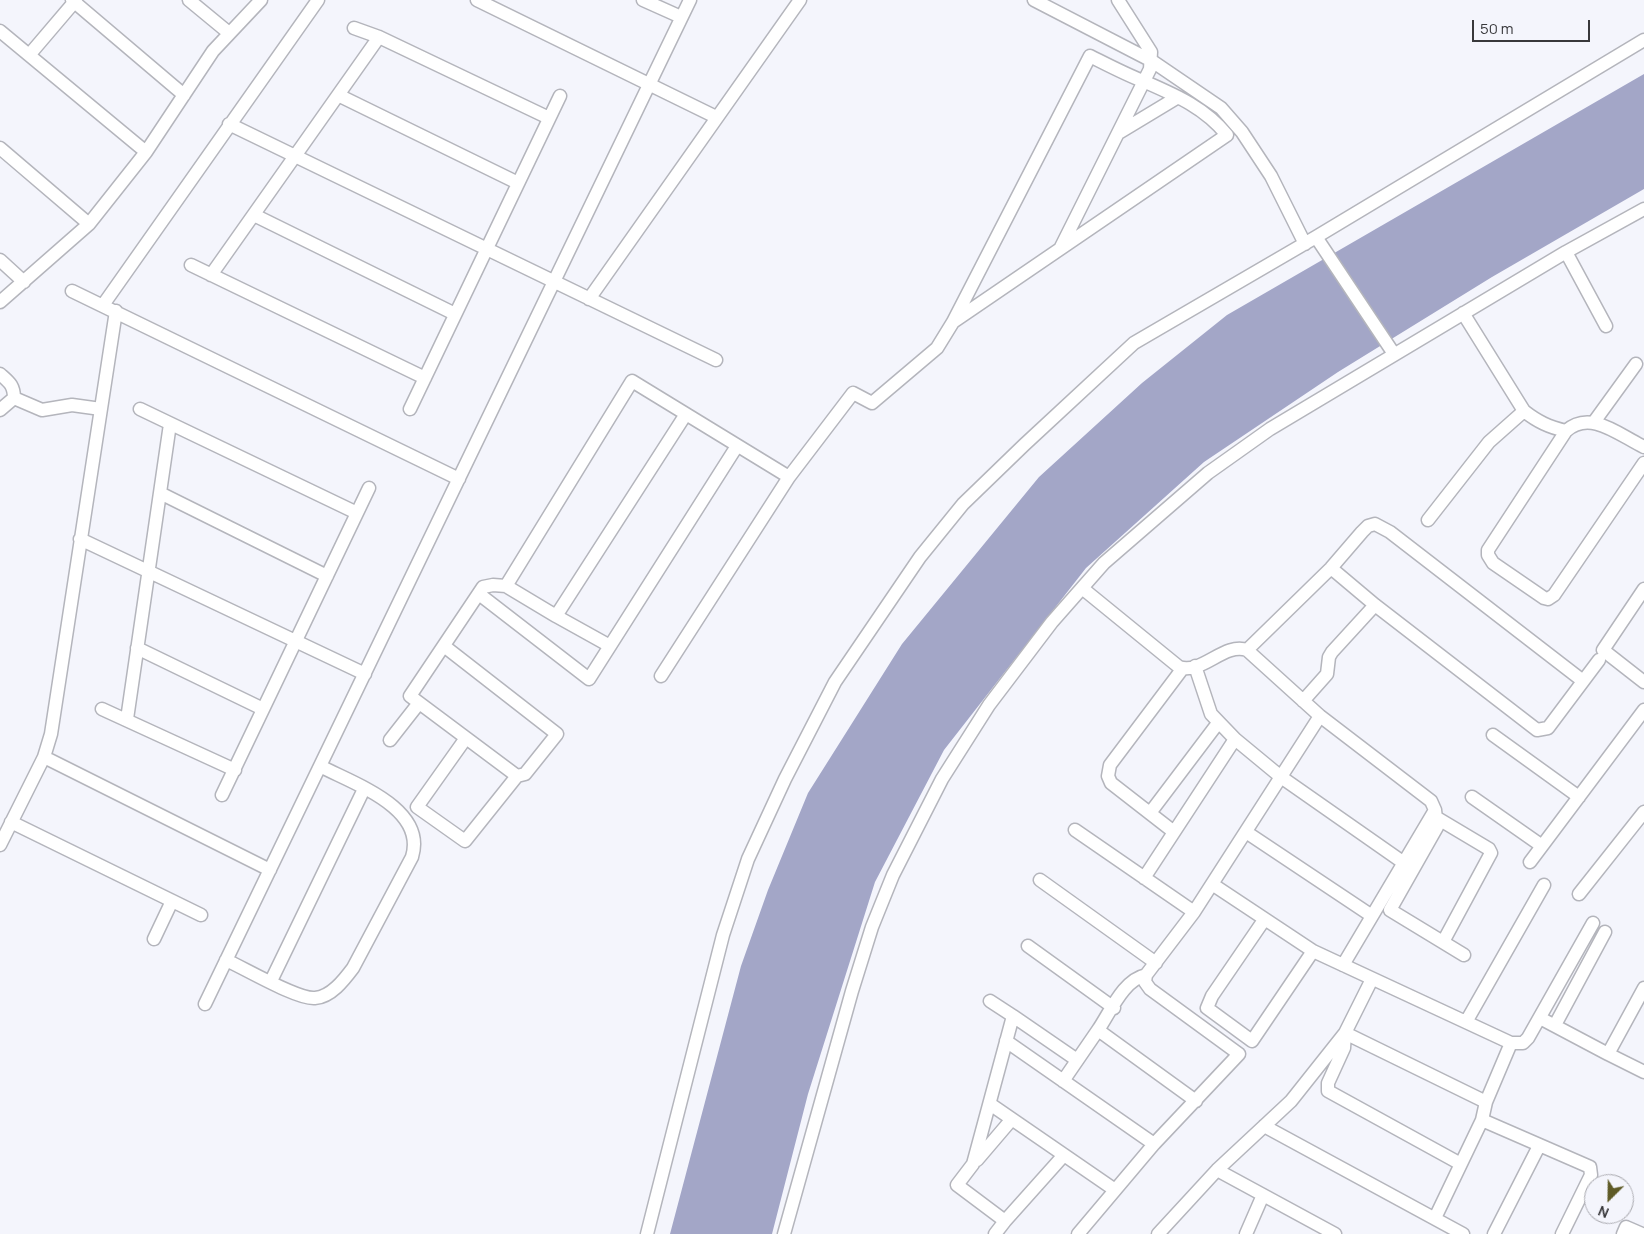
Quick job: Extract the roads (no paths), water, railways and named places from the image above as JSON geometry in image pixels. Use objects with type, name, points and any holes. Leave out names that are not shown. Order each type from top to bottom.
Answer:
[{"type":"street","points":[[189,0],[229,33]]},
{"type":"street","points":[[0,302],[89,224],[146,152],[213,51],[261,0]]},
{"type":"street","points":[[102,305],[318,0]]},
{"type":"street","points":[[477,0],[716,118]]},
{"type":"street","points":[[644,0],[681,17]]},
{"type":"street","points":[[205,1004],[690,0]]},
{"type":"street","points":[[589,299],[800,0]]},
{"type":"street","points":[[1034,0],[1152,61],[1221,108],[1242,132],[1311,241],[1394,354]]},
{"type":"street","points":[[1060,248],[1145,82],[1152,61],[1151,52],[1118,0]]},
{"type":"street","points":[[30,54],[74,1],[184,95]]},
{"type":"street","points":[[354,28],[379,37],[549,118]]},
{"type":"street","points":[[0,31],[146,152]]},
{"type":"street","points":[[211,275],[379,37]]},
{"type":"street","points":[[647,1234],[723,935],[748,859],[785,778],[835,682],[920,557],[963,504],[1134,343],[1311,241],[1644,40]]},
{"type":"street","points":[[660,676],[788,477],[853,394],[872,403],[937,348],[953,322],[1090,56],[1145,82],[1160,87],[1196,106],[1217,123],[1226,136],[953,322]]},
{"type":"street","points":[[338,95],[518,183]]},
{"type":"street","points":[[410,409],[560,96]]},
{"type":"street","points":[[1119,133],[1178,97]]},
{"type":"street","points":[[229,124],[716,360]]},
{"type":"street","points":[[0,148],[89,224]]},
{"type":"street","points":[[784,1234],[852,991],[872,927],[893,875],[942,780],[989,705],[1052,622],[1104,563],[1208,473],[1270,429],[1462,313],[1644,209]]},
{"type":"street","points":[[254,215],[456,314]]},
{"type":"street","points":[[1566,252],[1606,326]]},
{"type":"street","points":[[0,260],[24,282]]},
{"type":"street","points":[[191,265],[425,378]]},
{"type":"street","points":[[72,291],[459,479]]},
{"type":"street","points":[[0,845],[44,757],[52,734],[116,311]]},
{"type":"street","points":[[1462,313],[1524,411],[1550,427],[1566,431]]},
{"type":"street","points":[[1594,422],[1636,364]]},
{"type":"street","points":[[0,374],[13,385],[14,398]]},
{"type":"street","points":[[506,586],[632,381],[788,477]]},
{"type":"street","points":[[14,398],[42,410],[72,405],[101,409]]},
{"type":"street","points":[[0,410],[14,398]]},
{"type":"street","points":[[140,409],[357,513]]},
{"type":"street","points":[[1428,520],[1489,442],[1524,411]]},
{"type":"street","points":[[556,616],[686,414]]},
{"type":"street","points":[[1644,447],[1594,422],[1580,421],[1566,431],[1488,550],[1488,555],[1493,563],[1548,599],[1554,594],[1644,463]]},
{"type":"street","points":[[127,719],[170,424]]},
{"type":"street","points":[[479,594],[589,679],[737,446]]},
{"type":"street","points":[[222,795],[369,488]]},
{"type":"street","points":[[160,493],[327,576]]},
{"type":"street","points":[[1247,650],[1331,568],[1368,526],[1375,524],[1583,681]]},
{"type":"street","points":[[80,539],[149,570],[365,674]]},
{"type":"street","points":[[1331,568],[1375,605],[1537,730],[1548,728],[1599,660]]},
{"type":"street","points":[[517,776],[410,696],[483,587],[493,585],[506,586],[610,646]]},
{"type":"street","points":[[1082,588],[1174,664],[1189,667]]},
{"type":"street","points":[[1644,589],[1603,650],[1644,682]]},
{"type":"street","points":[[1303,701],[1327,674],[1329,657],[1332,652],[1375,605]]},
{"type":"street","points":[[444,646],[557,734],[525,774],[517,776],[465,841],[417,807],[466,738]]},
{"type":"street","points":[[137,648],[263,709]]},
{"type":"street","points":[[1174,832],[1111,784],[1108,770],[1189,667],[1238,648],[1247,650],[1320,716],[1431,801],[1436,814],[1437,828],[1385,907],[1372,916],[1343,965]]},
{"type":"street","points":[[1189,667],[1218,723],[1281,777],[1404,863]]},
{"type":"street","points":[[390,740],[419,703]]},
{"type":"street","points":[[102,709],[234,770]]},
{"type":"street","points":[[1530,862],[1644,710]]},
{"type":"street","points":[[1239,1054],[1150,989],[1145,982],[1146,975],[1194,912],[1320,716]]},
{"type":"street","points":[[1150,813],[1218,723]]},
{"type":"street","points":[[1493,736],[1579,797]]},
{"type":"street","points":[[1144,878],[1236,739]]},
{"type":"street","points":[[44,757],[270,870]]},
{"type":"street","points":[[226,960],[271,980],[300,996],[315,998],[324,996],[344,980],[361,954],[412,857],[416,839],[408,822],[397,807],[320,766]]},
{"type":"street","points":[[271,980],[364,789]]},
{"type":"street","points":[[1472,797],[1542,846]]},
{"type":"street","points":[[1579,894],[1644,812]]},
{"type":"street","points":[[1385,907],[1404,863],[1436,814]]},
{"type":"street","points":[[1436,814],[1488,849],[1491,853],[1443,942]]},
{"type":"street","points":[[11,822],[200,915]]},
{"type":"street","points":[[1075,830],[1194,912]]},
{"type":"street","points":[[1246,832],[1372,916]]},
{"type":"street","points":[[1040,880],[1156,963]]},
{"type":"street","points":[[1212,884],[1313,951],[1511,1043],[1523,1043],[1540,1018],[1593,923]]},
{"type":"street","points":[[1466,1022],[1544,884]]},
{"type":"street","points":[[154,939],[172,901]]},
{"type":"street","points":[[1385,907],[1464,955]]},
{"type":"street","points":[[1252,1041],[1207,1008],[1212,996],[1264,920]]},
{"type":"street","points":[[1556,1025],[1605,932]]},
{"type":"street","points":[[1028,946],[1114,1008]]},
{"type":"street","points":[[1078,1234],[1154,1144],[1252,1041],[1313,951]]},
{"type":"street","points":[[1063,1080],[1129,984],[1138,977],[1146,975]]},
{"type":"street","points":[[1158,1234],[1217,1170],[1291,1101],[1345,1033],[1372,978]]},
{"type":"street","points":[[1608,1054],[1644,988]]},
{"type":"street","points":[[990,1001],[1077,1060]]},
{"type":"street","points":[[974,1164],[1013,1016]]},
{"type":"street","points":[[1540,1018],[1644,1072]]},
{"type":"street","points":[[1098,1030],[1196,1101]]},
{"type":"street","points":[[1345,1033],[1486,1102]]},
{"type":"street","points":[[1345,1033],[1344,1048],[1328,1083],[1328,1091],[1460,1163]]},
{"type":"street","points":[[1006,1041],[1154,1144]]},
{"type":"street","points":[[1436,1234],[1438,1220],[1460,1163],[1482,1120],[1486,1102],[1511,1043]]},
{"type":"street","points":[[990,1104],[1115,1190]]},
{"type":"street","points":[[1005,1222],[957,1185],[1012,1119]]},
{"type":"street","points":[[1482,1120],[1538,1146],[1586,1165],[1591,1171],[1562,1234]]},
{"type":"street","points":[[1264,1126],[1463,1234]]},
{"type":"street","points":[[1494,1234],[1538,1146]]},
{"type":"street","points":[[995,1234],[1064,1154]]},
{"type":"street","points":[[1217,1170],[1263,1195],[1312,1228],[1335,1234]]},
{"type":"street","points":[[1246,1234],[1263,1195]]},
{"type":"street","points":[[1623,1234],[1626,1227],[1642,1234]]},
{"type":"water","points":[[1644,74],[1644,189],[1492,277],[1338,372],[1204,462],[1086,568],[944,750],[875,882],[808,1094],[772,1234],[670,1234],[741,966],[768,890],[808,793],[902,644],[1039,477],[1142,383],[1227,315]]}]
